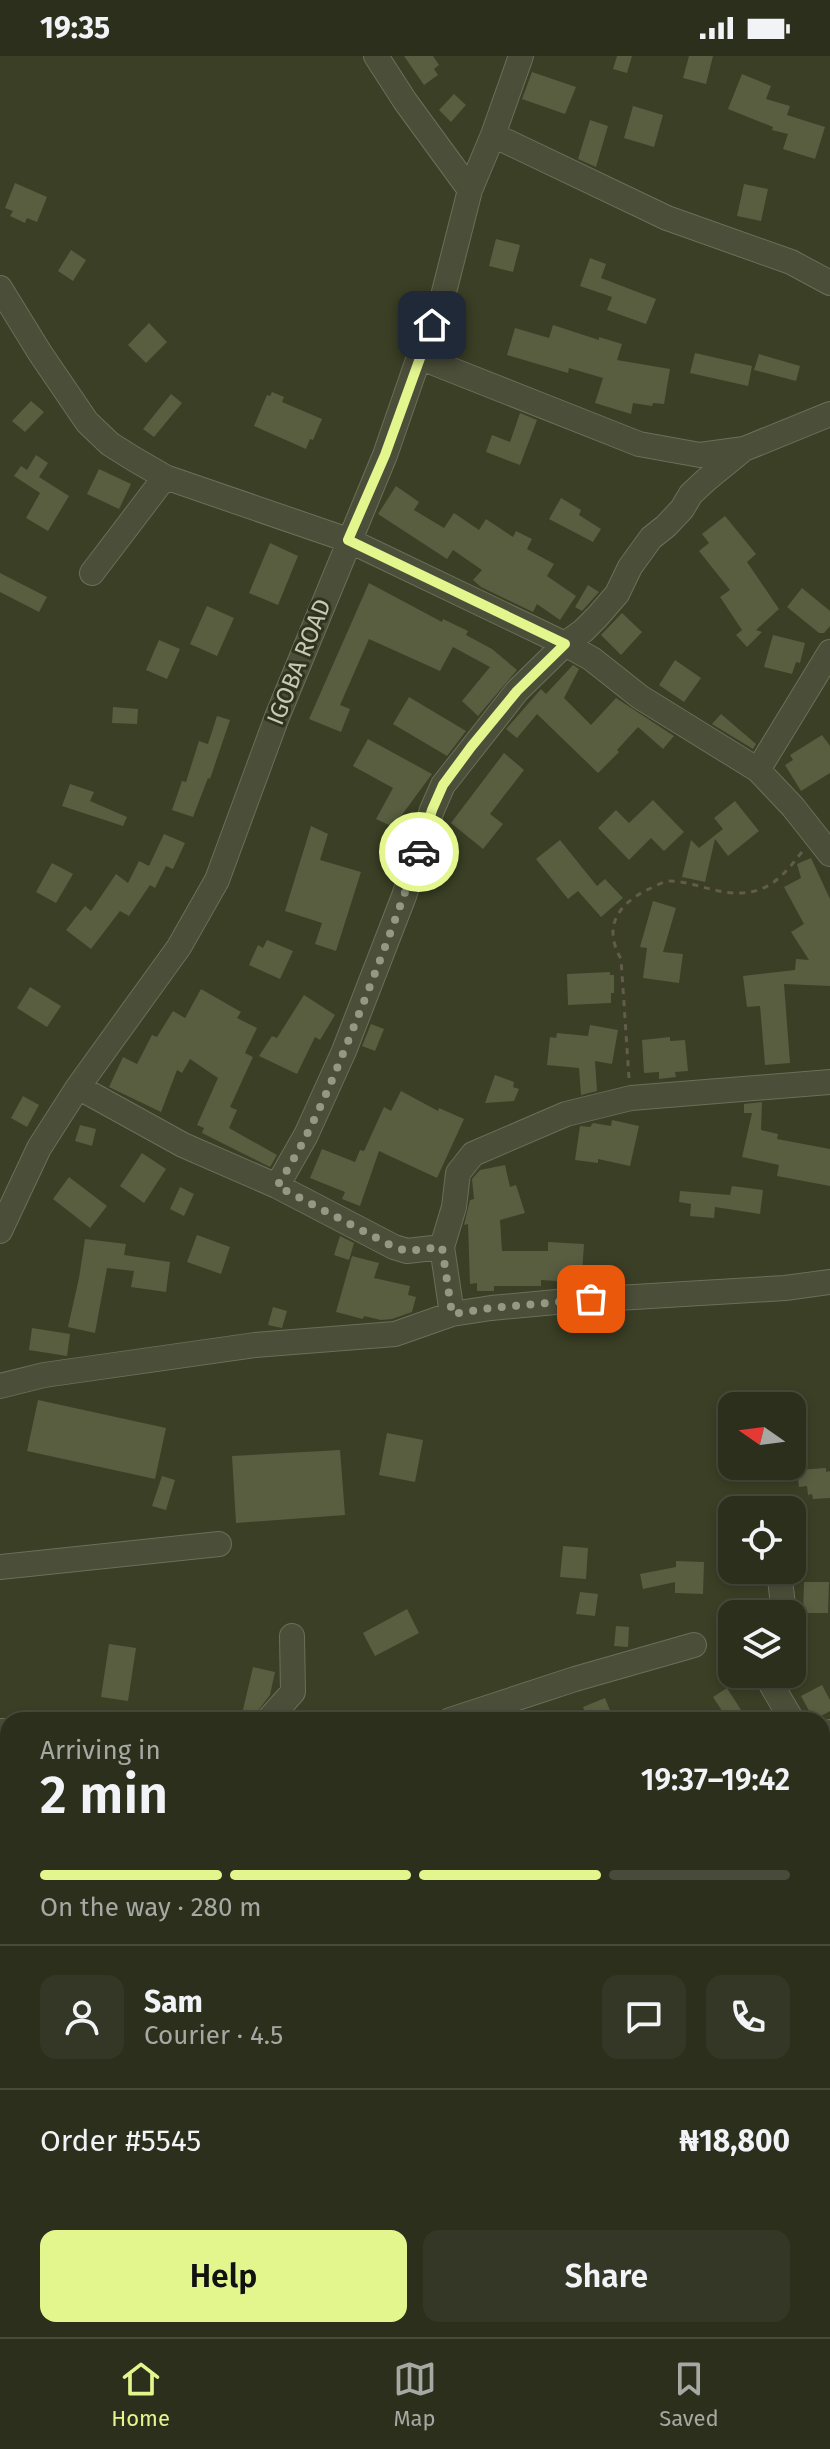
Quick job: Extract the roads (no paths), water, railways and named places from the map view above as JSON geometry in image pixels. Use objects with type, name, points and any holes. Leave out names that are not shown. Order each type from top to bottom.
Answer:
[{"type":"street","points":[[376,56],[470,190]]},
{"type":"street","name":"IGOBA ROAD","points":[[0,1231],[39,1148],[78,1087],[179,947],[217,880],[277,717],[385,455],[442,300],[470,190],[521,56]]},
{"type":"street","points":[[493,135],[667,218],[791,262],[830,283]]},
{"type":"street","points":[[0,288],[87,422],[110,444],[165,477],[348,540],[592,659],[640,697],[758,770],[823,845]]},
{"type":"street","points":[[419,357],[639,444],[700,455],[744,449],[830,414]]},
{"type":"street","points":[[277,1186],[306,1135],[344,1051],[443,785],[517,691],[565,644],[583,631],[617,594],[630,567],[651,538],[682,509],[691,494],[744,449]]},
{"type":"street","points":[[92,573],[165,477]]},
{"type":"street","points":[[758,770],[830,652]]},
{"type":"street","points":[[452,1314],[442,1247],[454,1207],[458,1173],[473,1154],[566,1114],[631,1098],[830,1082]]},
{"type":"street","points":[[78,1087],[183,1145],[277,1186],[394,1247],[407,1251],[442,1247]]},
{"type":"street","points":[[0,1386],[44,1375],[255,1345],[395,1334],[452,1314],[567,1301],[785,1288],[830,1282]]},
{"type":"street","points":[[0,1567],[219,1544]]},
{"type":"street","points":[[275,1712],[293,1692],[292,1636]]},
{"type":"street","points":[[474,1712],[694,1645]]},
{"type":"street","points":[[773,1688],[787,1712]]}]
